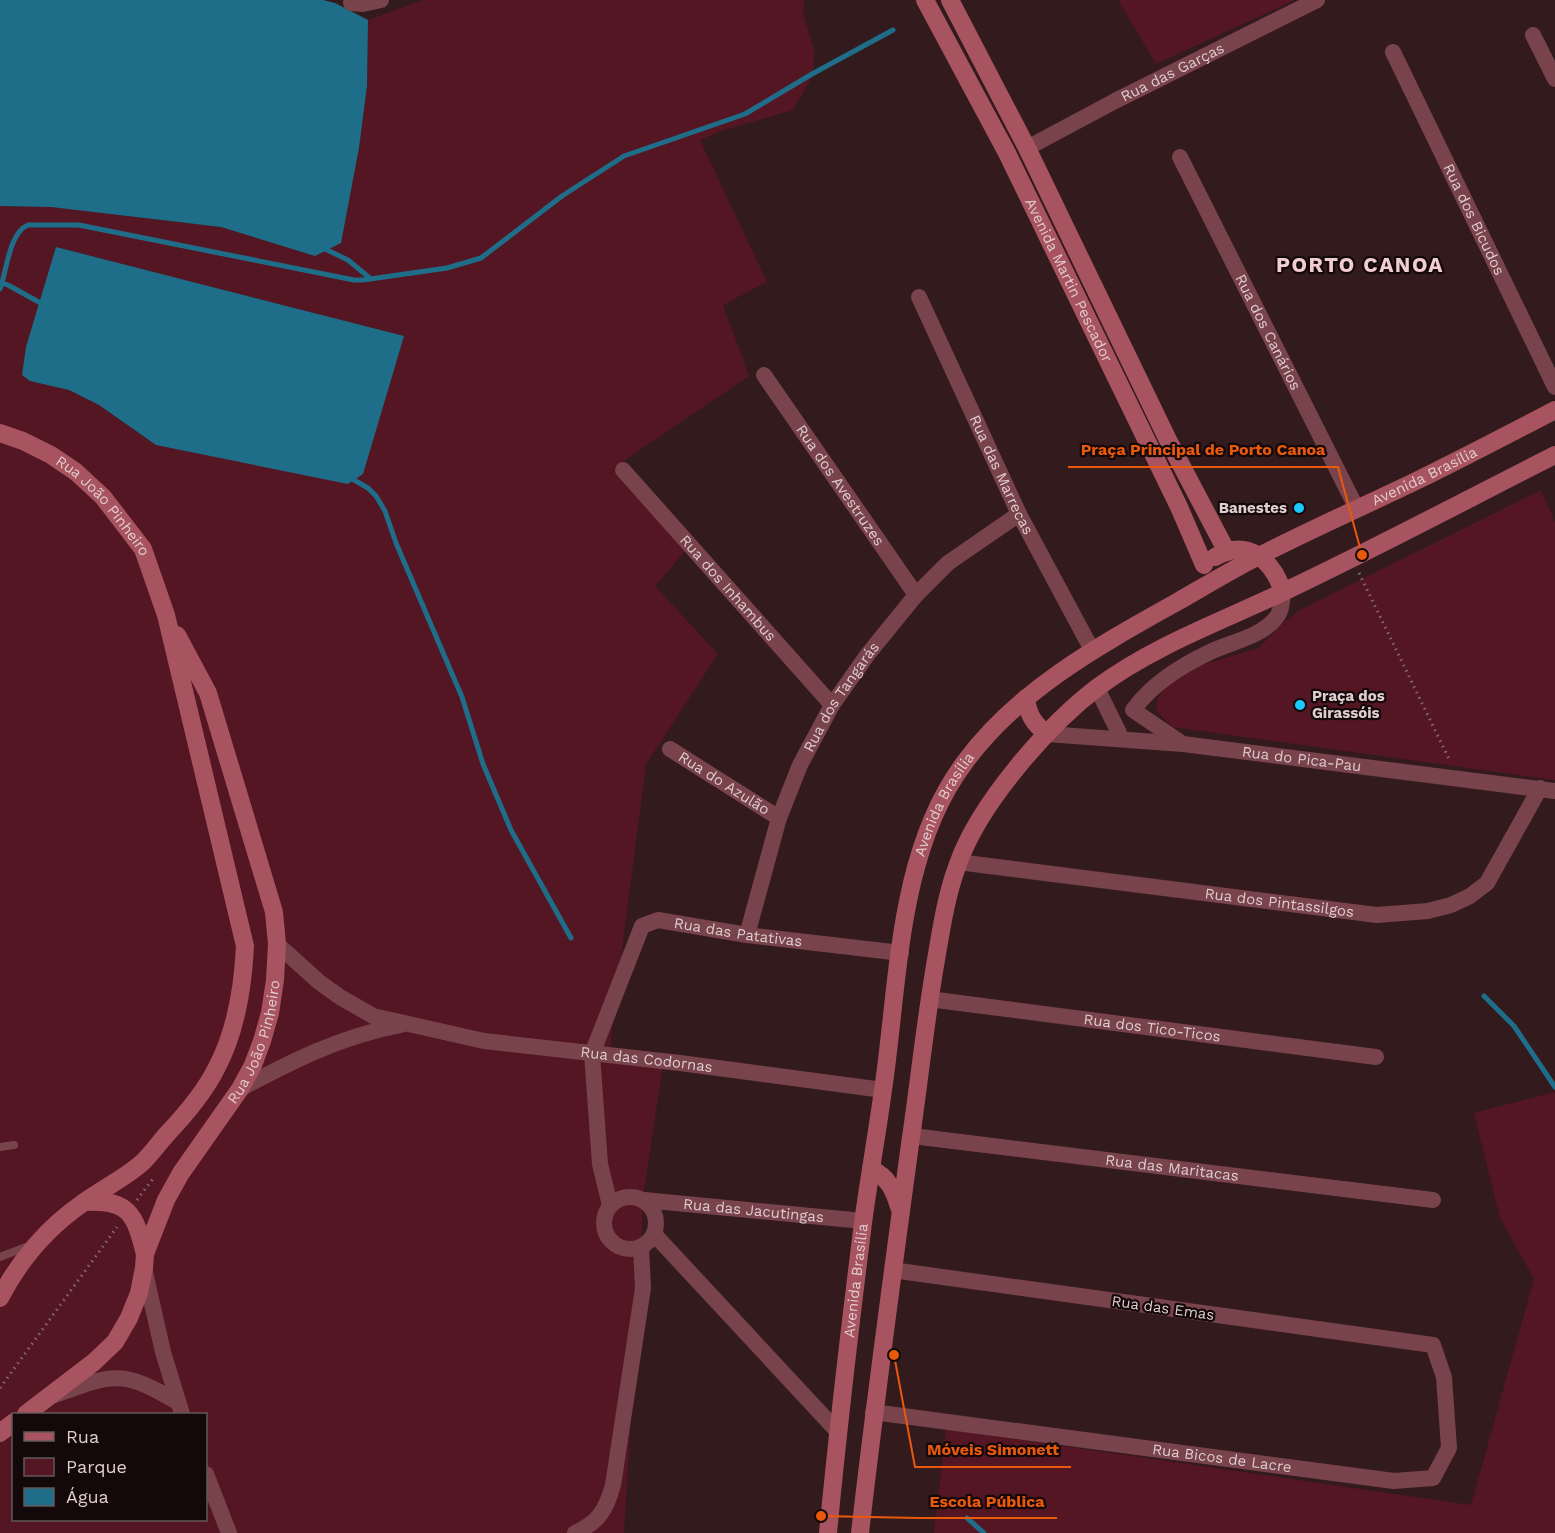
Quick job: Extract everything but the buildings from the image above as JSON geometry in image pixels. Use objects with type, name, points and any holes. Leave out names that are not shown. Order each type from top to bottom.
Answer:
[{"type":"street","points":[[351,3],[363,4],[381,0]]},
{"type":"street","name":"Avenida Martin Pescador","points":[[925,0],[1007,153],[1204,565]]},
{"type":"street","name":"Avenida Martin Pescador","points":[[950,0],[1028,148],[1163,429],[1227,552]]},
{"type":"street","name":"Rua das Garças","points":[[1028,148],[1115,101],[1317,0]]},
{"type":"street","points":[[1533,35],[1555,79]]},
{"type":"street","name":"Rua dos Bicudos","points":[[1393,52],[1555,387]]},
{"type":"street","name":"Rua dos Canários","points":[[1180,157],[1357,509]]},
{"type":"street","name":"Rua das Marrecas","points":[[919,297],[1019,514],[1092,650]]},
{"type":"street","name":"Rua dos Avestruzes","points":[[764,375],[916,595]]},
{"type":"street","name":"Avenida Brasília","points":[[828,1533],[863,1221],[884,1090],[900,953],[917,866],[929,825],[938,805],[967,760],[1026,698],[1092,650],[1260,555],[1555,410]]},
{"type":"street","name":"Rua João Pinheiro","points":[[0,433],[51,455],[76,472],[102,497],[143,549],[166,615],[245,946],[241,994],[226,1046],[216,1070],[188,1110],[142,1162],[84,1202],[39,1241],[9,1281],[0,1299]]},
{"type":"street","points":[[860,1533],[873,1412],[929,999],[943,922],[958,862],[984,813],[1006,780],[1047,734],[1097,688],[1145,658],[1200,629],[1283,592],[1555,455]]},
{"type":"street","name":"Rua dos Inhambus","points":[[623,470],[832,705]]},
{"type":"street","name":"Rua dos Tangarás","points":[[747,935],[779,818],[801,765],[832,705],[868,654],[916,595],[948,564],[1019,514]]},
{"type":"street","points":[[1117,735],[1143,696],[1156,684],[1180,668],[1269,625],[1281,610],[1283,592],[1275,572],[1260,555],[1243,550],[1219,555],[1204,565],[1193,593]]},
{"type":"street","name":"Rua João Pinheiro","points":[[27,1413],[94,1362],[115,1342],[129,1318],[139,1293],[144,1261],[166,1200],[181,1173],[240,1089],[253,1065],[270,1013],[278,944],[274,912],[208,693],[166,615]]},
{"type":"street","points":[[1097,688],[1117,735]]},
{"type":"street","points":[[1026,698],[1033,722],[1047,734]]},
{"type":"street","points":[[1133,710],[1183,744]]},
{"type":"street","name":"Rua do Pica-Pau","points":[[1047,734],[1117,735],[1547,790]]},
{"type":"street","name":"Rua do Azulão","points":[[670,749],[779,818]]},
{"type":"street","name":"Rua dos Pintassilgos","points":[[958,862],[1377,915],[1428,911],[1451,906],[1470,896],[1486,883],[1547,790]]},
{"type":"street","name":"Rua das Patativas","points":[[592,1054],[642,926],[658,920],[747,935],[900,953]]},
{"type":"street","name":"Rua das Codornas","points":[[278,944],[320,982],[340,997],[373,1016],[484,1041],[680,1063],[884,1090]]},
{"type":"street","name":"Rua dos Tico-Ticos","points":[[929,999],[1376,1057]]},
{"type":"street","name":"Rua das Codornas","points":[[240,1089],[288,1063],[335,1043],[381,1029],[411,1023]]},
{"type":"street","points":[[592,1054],[600,1164],[610,1204]]},
{"type":"street","points":[[884,1090],[908,1092],[917,1089]]},
{"type":"street","name":"Rua das Maritacas","points":[[912,1136],[1433,1200]]},
{"type":"street","points":[[871,1169],[881,1174],[889,1182],[900,1209]]},
{"type":"street","points":[[626,1197],[644,1200],[651,1206],[655,1215],[657,1225],[654,1234],[642,1247],[632,1250],[615,1245],[608,1239],[604,1230],[605,1212],[610,1204],[626,1197]]},
{"type":"street","name":"Rua das Jacutingas","points":[[644,1200],[863,1221]]},
{"type":"street","points":[[84,1202],[109,1202],[128,1212],[139,1228],[162,1352],[180,1408]]},
{"type":"street","points":[[654,1234],[838,1432]]},
{"type":"street","points":[[575,1533],[592,1524],[601,1514],[608,1502],[613,1485],[643,1288],[642,1247]]},
{"type":"street","name":"Rua das Emas","points":[[892,1270],[1433,1345]]},
{"type":"street","name":"Rua Bicos de Lacre","points":[[873,1412],[1394,1481],[1433,1478],[1449,1448],[1444,1377],[1433,1345]]},
{"type":"street","points":[[48,1397],[104,1378],[123,1378],[141,1382],[180,1408]]},
{"type":"street","points":[[0,1433],[12,1424]]},
{"type":"street","points":[[207,1477],[229,1533]]},
{"type":"lane","points":[[1192,536],[1213,525]]},
{"type":"lane","points":[[0,1147],[14,1145]]},
{"type":"lane","points":[[0,1257],[39,1241]]},
{"type":"path","points":[[1351,557],[1459,778]]},
{"type":"green space","points":[[423,0],[804,0],[803,14],[814,50],[813,75],[793,110],[721,131],[700,140],[767,282],[723,305],[749,376],[613,468],[686,550],[655,586],[718,654],[646,764],[613,1019],[610,1049],[664,1058],[644,1191],[624,1533],[0,1533],[0,206],[51,207],[221,227],[315,256],[341,243],[359,148],[367,86],[368,20]],"holes":[[[56,247],[404,336],[156,445],[99,405],[69,390],[30,381]]]},
{"type":"green space","points":[[1118,0],[1295,0],[1156,64]]},
{"type":"green space","points":[[1541,490],[1555,522],[1555,780],[1172,727],[1156,710],[1158,698],[1167,685],[1182,673],[1259,648],[1276,629],[1300,610]]},
{"type":"green space","points":[[1555,1092],[1555,1533],[934,1533],[946,1429],[1471,1505],[1534,1279],[1500,1218],[1474,1113]]},
{"type":"water","points":[[0,0],[323,0],[335,3],[368,20],[367,86],[359,148],[341,243],[315,256],[221,227],[51,207],[0,206]]},
{"type":"water","points":[[56,247],[404,336],[363,474],[348,484],[156,445],[99,405],[69,390],[30,381],[22,375],[26,347]]},
{"type":"waterway","points":[[0,289],[13,244],[22,229],[28,225],[79,225],[354,280],[447,268],[481,258],[562,196],[624,156],[745,114],[893,30]]},
{"type":"waterway","points":[[323,248],[348,260],[371,279]]},
{"type":"waterway","points":[[2,283],[46,306]]},
{"type":"waterway","points":[[349,477],[368,488],[385,511],[396,543],[462,697],[483,764],[511,830],[571,938]]},
{"type":"waterway","points":[[1484,996],[1514,1026],[1555,1087]]},
{"type":"waterway","points":[[967,1518],[984,1533]]},
{"type":"place","name":"Banestes","points":[[1299,508]]},
{"type":"place","name":"Praça Principal de Porto Canoa","points":[[1362,555]]},
{"type":"place","name":"Praça dos Girassóis","points":[[1300,705]]},
{"type":"place","name":"Móveis Simonett","points":[[894,1355]]},
{"type":"place","name":"Escola Pública","points":[[821,1516]]},
{"type":"district","name":"PORTO CANOA","points":[[1360,264]]}]
